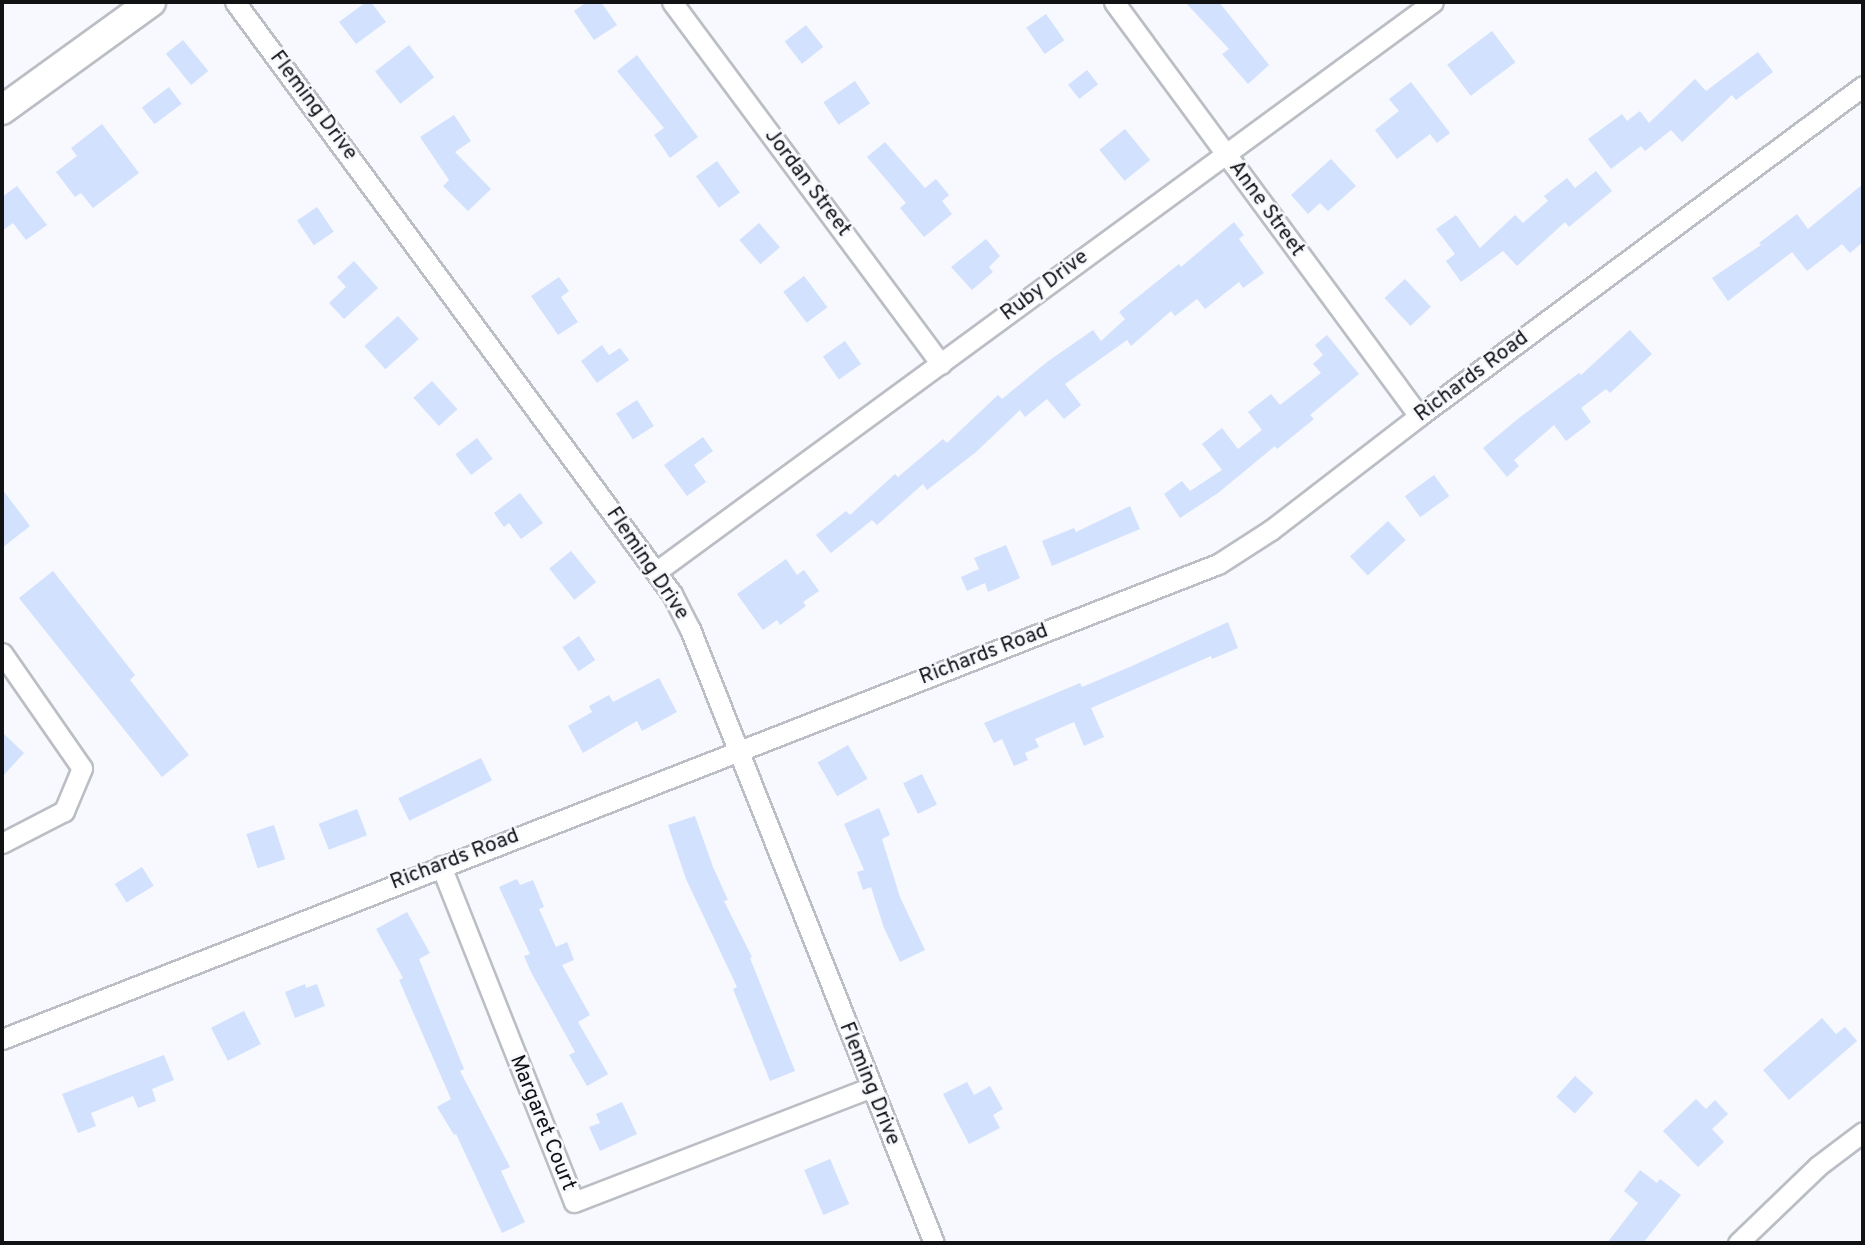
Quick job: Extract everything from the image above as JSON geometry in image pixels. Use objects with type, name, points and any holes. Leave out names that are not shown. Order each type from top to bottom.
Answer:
[{"type":"main road","points":[[2,110],[151,2]]},
{"type":"street","name":"Fleming Drive","points":[[235,2],[657,571],[690,629],[870,1088],[934,1243]]},
{"type":"street","name":"Jordan Street","points":[[672,2],[941,364]]},
{"type":"street","name":"Anne Street","points":[[1114,2],[1419,416]]},
{"type":"street","name":"Ruby Drive","points":[[657,571],[941,364],[1224,152],[1433,2]]},
{"type":"street","name":"Richards Road","points":[[2,1039],[1218,564],[1271,530],[1419,416],[1863,86]]},
{"type":"street","points":[[2,653],[82,768],[64,811],[2,844]]},
{"type":"street","name":"Margaret Court","points":[[441,866],[574,1202],[870,1088]]},
{"type":"street","points":[[1738,1243],[1818,1166],[1863,1132]]},
{"type":"building","points":[[366,2],[371,2],[386,22],[356,44],[339,22]]},
{"type":"building","points":[[587,2],[601,2],[617,25],[594,40],[574,11]]},
{"type":"building","points":[[1185,2],[1219,2],[1269,65],[1248,84],[1222,54],[1229,49]]},
{"type":"building","points":[[1046,14],[1064,40],[1045,54],[1026,28]]},
{"type":"building","points":[[806,25],[823,47],[802,64],[785,42]]},
{"type":"building","points":[[1492,31],[1515,62],[1471,96],[1447,65]]},
{"type":"building","points":[[183,40],[208,71],[191,85],[166,54]]},
{"type":"building","points":[[409,45],[434,77],[400,104],[375,71]]},
{"type":"building","points":[[1758,52],[1773,72],[1736,100],[1732,95],[1682,142],[1671,130],[1645,151],[1641,146],[1611,169],[1588,139],[1622,114],[1627,121],[1640,111],[1649,123],[1695,79],[1706,91]]},
{"type":"building","points":[[637,55],[698,137],[670,158],[654,135],[664,128],[617,71]]},
{"type":"building","points":[[1087,70],[1098,84],[1079,99],[1068,85]]},
{"type":"building","points":[[855,81],[870,103],[839,125],[823,102]]},
{"type":"building","points":[[1411,82],[1450,133],[1437,143],[1430,134],[1397,159],[1375,130],[1399,111],[1389,99]]},
{"type":"building","points":[[169,87],[182,104],[154,124],[142,107]]},
{"type":"building","points":[[454,115],[471,141],[455,152],[491,189],[468,211],[443,186],[449,180],[420,137]]},
{"type":"building","points":[[102,124],[139,173],[93,208],[81,193],[75,197],[56,172],[77,156],[71,148]]},
{"type":"building","points":[[1125,129],[1150,160],[1125,181],[1099,150]]},
{"type":"building","points":[[885,142],[925,188],[936,179],[949,195],[942,201],[952,214],[924,237],[900,208],[906,203],[867,157]]},
{"type":"building","points":[[1331,159],[1356,186],[1328,211],[1320,203],[1308,214],[1291,195]]},
{"type":"building","points":[[717,161],[740,193],[719,208],[696,176]]},
{"type":"building","points":[[1596,171],[1612,191],[1569,227],[1565,222],[1517,266],[1503,251],[1461,282],[1446,261],[1455,254],[1436,229],[1456,215],[1480,248],[1515,215],[1523,223],[1548,201],[1544,196],[1567,178],[1575,188]]},
{"type":"building","points":[[1863,184],[1863,242],[1850,253],[1842,244],[1807,271],[1792,252],[1728,301],[1712,278],[1761,245],[1759,243],[1797,214],[1808,229]]},
{"type":"building","points":[[17,186],[47,225],[26,240],[13,223],[2,231],[2,197]]},
{"type":"building","points":[[317,207],[334,232],[314,245],[297,220]]},
{"type":"building","points":[[1234,222],[1244,235],[1239,239],[1264,273],[1243,288],[1239,282],[1205,309],[1197,299],[1175,316],[1171,311],[1131,346],[1127,340],[1065,384],[1081,405],[1064,419],[1047,399],[1025,417],[1020,410],[976,452],[927,490],[923,484],[877,525],[872,520],[831,553],[816,535],[846,511],[850,515],[895,474],[898,477],[943,439],[947,443],[998,395],[1002,399],[1047,362],[1093,330],[1101,341],[1125,319],[1119,312],[1179,264],[1181,267]]},
{"type":"building","points":[[759,223],[780,247],[760,264],[739,240]]},
{"type":"building","points":[[986,239],[1000,256],[989,267],[993,272],[972,290],[951,267]]},
{"type":"building","points":[[354,261],[378,288],[344,319],[329,303],[346,287],[337,277]]},
{"type":"building","points":[[804,276],[827,307],[807,323],[783,292]]},
{"type":"building","points":[[559,277],[569,291],[561,297],[578,322],[558,335],[531,296]]},
{"type":"building","points":[[1405,279],[1431,307],[1410,326],[1385,298]]},
{"type":"building","points":[[398,316],[419,339],[385,369],[365,346]]},
{"type":"building","points":[[1630,330],[1652,354],[1610,393],[1606,389],[1581,408],[1591,422],[1566,441],[1554,425],[1514,460],[1519,466],[1507,477],[1483,448],[1579,373],[1581,375]]},
{"type":"building","points":[[1327,335],[1359,374],[1310,415],[1314,419],[1277,449],[1275,446],[1218,493],[1180,518],[1164,494],[1182,481],[1190,491],[1222,470],[1202,444],[1222,428],[1238,449],[1262,430],[1248,412],[1271,394],[1280,405],[1321,373],[1313,364],[1323,355],[1315,345]]},
{"type":"building","points":[[845,341],[861,364],[839,379],[823,356]]},
{"type":"building","points":[[602,345],[609,355],[620,348],[629,360],[597,383],[581,361]]},
{"type":"building","points":[[432,381],[457,409],[439,426],[413,398]]},
{"type":"building","points":[[637,400],[654,426],[633,440],[616,414]]},
{"type":"building","points":[[703,437],[713,451],[694,465],[706,482],[687,496],[664,465]]},
{"type":"building","points":[[477,438],[493,459],[471,475],[455,454]]},
{"type":"building","points":[[1434,475],[1449,496],[1420,517],[1405,496]]},
{"type":"building","points":[[2,489],[30,526],[2,548]]},
{"type":"building","points":[[520,493],[543,523],[521,539],[509,523],[504,527],[494,513]]},
{"type":"building","points":[[1130,506],[1140,529],[1052,566],[1042,541],[1074,528],[1076,532]]},
{"type":"building","points":[[1388,521],[1406,540],[1368,575],[1350,556]]},
{"type":"building","points":[[1006,545],[1020,578],[988,592],[985,583],[967,591],[961,577],[979,569],[974,558]]},
{"type":"building","points":[[571,551],[596,582],[574,600],[549,569]]},
{"type":"building","points":[[786,559],[797,575],[804,570],[819,591],[803,602],[806,606],[780,625],[777,620],[763,630],[737,594]]},
{"type":"building","points":[[53,571],[135,675],[130,680],[189,755],[162,777],[19,598]]},
{"type":"building","points":[[1228,622],[1238,648],[1212,659],[1211,656],[1091,708],[1104,737],[1084,746],[1074,722],[1035,739],[1039,747],[1025,753],[1028,760],[1014,766],[1002,739],[994,743],[984,723],[1080,683],[1082,687]]},
{"type":"building","points":[[579,636],[595,660],[579,671],[562,647]]},
{"type":"building","points":[[659,678],[677,712],[642,731],[637,721],[583,753],[568,726],[592,712],[589,706],[609,695],[613,702]]},
{"type":"building","points":[[2,732],[24,753],[2,777]]},
{"type":"building","points":[[848,745],[868,779],[837,796],[818,762]]},
{"type":"building","points":[[481,758],[492,780],[409,821],[398,798]]},
{"type":"building","points":[[922,774],[937,805],[918,814],[903,783]]},
{"type":"building","points":[[879,808],[890,835],[882,839],[900,897],[925,950],[900,962],[884,928],[871,887],[863,890],[857,872],[864,870],[844,824]]},
{"type":"building","points":[[357,809],[367,835],[329,850],[319,824]]},
{"type":"building","points":[[695,816],[728,900],[724,901],[752,957],[750,958],[795,1071],[770,1081],[733,989],[737,987],[686,879],[668,825]]},
{"type":"building","points":[[274,825],[285,859],[258,868],[246,834]]},
{"type":"building","points":[[142,867],[154,886],[127,903],[115,884]]},
{"type":"building","points":[[517,879],[520,885],[533,880],[544,907],[539,909],[556,947],[567,942],[574,960],[562,965],[590,1015],[578,1022],[608,1074],[587,1086],[569,1055],[575,1052],[531,972],[524,956],[530,954],[499,887]]},
{"type":"building","points":[[407,912],[430,953],[419,959],[464,1069],[460,1071],[510,1167],[501,1171],[525,1222],[502,1233],[456,1134],[454,1135],[437,1107],[451,1099],[399,980],[403,978],[376,929]]},
{"type":"building","points":[[305,984],[306,988],[317,984],[325,1006],[295,1018],[285,992]]},
{"type":"building","points":[[244,1011],[261,1044],[228,1061],[211,1028]]},
{"type":"building","points":[[1822,1018],[1836,1034],[1845,1027],[1857,1041],[1789,1100],[1763,1070]]},
{"type":"building","points":[[164,1055],[174,1080],[152,1089],[156,1101],[138,1108],[133,1096],[91,1113],[96,1126],[78,1133],[62,1094]]},
{"type":"building","points":[[1575,1076],[1594,1093],[1575,1114],[1556,1097]]},
{"type":"building","points":[[967,1082],[974,1095],[990,1086],[1003,1109],[993,1115],[1000,1128],[969,1144],[943,1094]]},
{"type":"building","points":[[1696,1099],[1706,1109],[1715,1100],[1728,1114],[1712,1129],[1724,1142],[1698,1167],[1663,1131]]},
{"type":"building","points":[[622,1102],[637,1134],[600,1151],[589,1127],[600,1123],[596,1114]]},
{"type":"building","points":[[830,1159],[849,1204],[823,1215],[804,1170]]},
{"type":"building","points":[[1640,1170],[1657,1183],[1660,1179],[1681,1195],[1643,1243],[1607,1243],[1638,1203],[1624,1191]]}]
